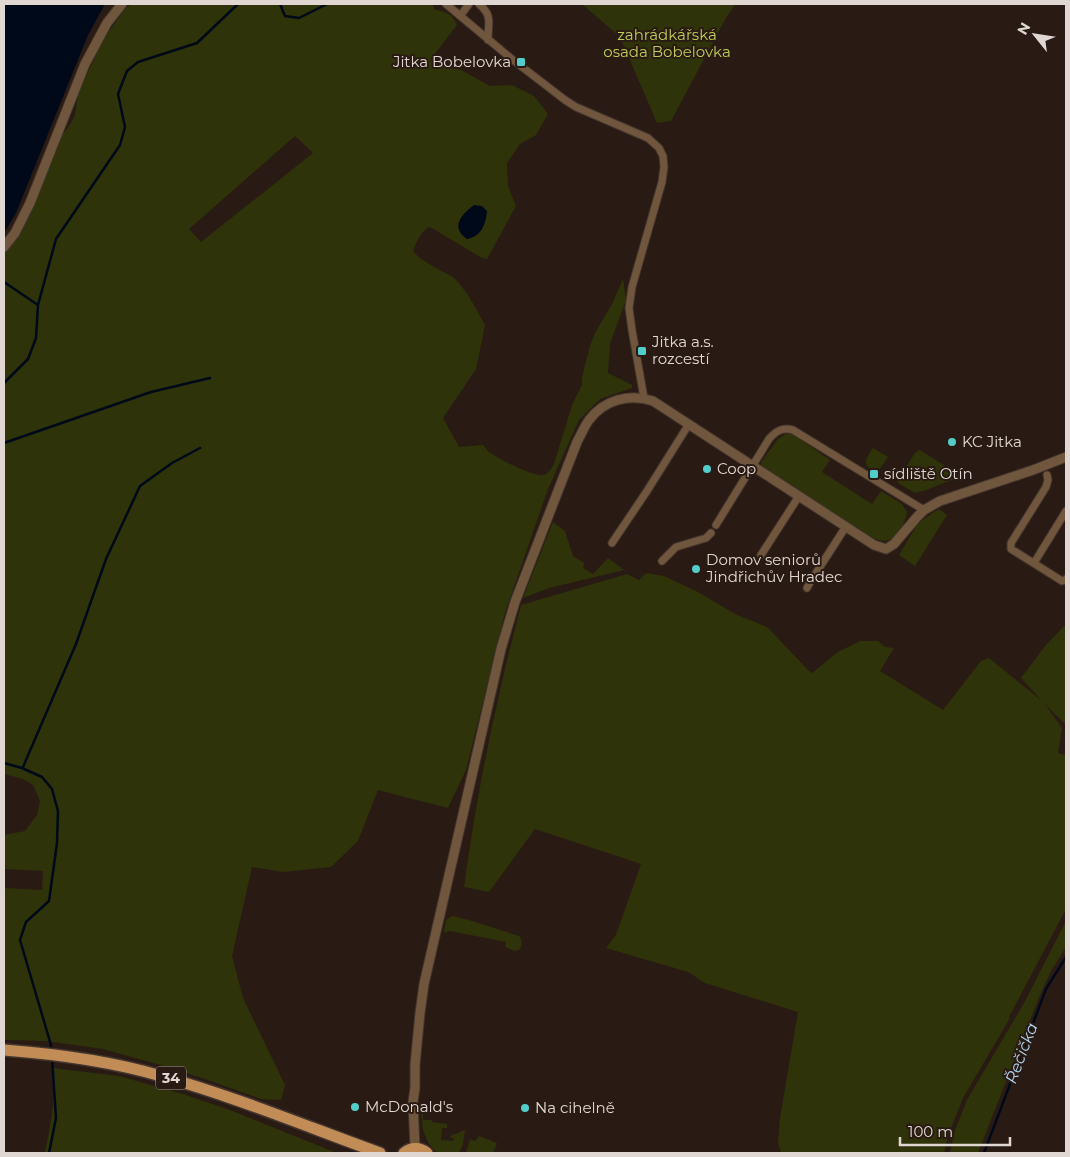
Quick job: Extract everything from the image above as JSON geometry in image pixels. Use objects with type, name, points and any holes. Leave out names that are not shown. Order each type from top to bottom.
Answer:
[{"type":"main road","name":"34","points":[[4,1050],[70,1056],[135,1069],[197,1086],[367,1150],[380,1153]]},
{"type":"main road","points":[[404,1153],[415,1148],[427,1153]]},
{"type":"street","points":[[4,247],[16,233],[30,203],[85,64],[106,23],[122,4]]},
{"type":"street","points":[[446,4],[488,40],[566,100],[576,107],[648,138],[655,144],[663,156],[662,182],[637,265],[629,308],[644,398]]},
{"type":"street","points":[[460,16],[468,4]]},
{"type":"street","points":[[479,4],[489,16],[488,40]]},
{"type":"street","points":[[415,1148],[413,1102],[415,1065],[424,984],[501,649],[515,602],[577,442],[595,413],[607,404],[630,397],[653,401],[874,545],[886,549],[894,544],[911,522],[924,510],[940,501],[1066,457]]},
{"type":"street","points":[[612,543],[689,424]]},
{"type":"street","points":[[716,525],[769,439],[775,432],[786,428],[924,510]]},
{"type":"street","points":[[1047,475],[1046,487],[1011,543],[1011,549],[1062,581],[1066,579]]},
{"type":"street","points":[[761,555],[799,496]]},
{"type":"street","points":[[1034,563],[1066,511]]},
{"type":"street","points":[[807,588],[843,531]]},
{"type":"street","points":[[662,561],[676,547],[706,538],[711,532]]},
{"type":"green space","points":[[131,4],[433,4],[434,9],[450,15],[457,25],[430,60],[463,71],[490,86],[512,85],[534,96],[548,114],[536,135],[520,144],[507,163],[508,186],[516,206],[487,259],[480,257],[429,227],[419,237],[413,251],[424,261],[454,278],[460,284],[485,325],[476,369],[443,418],[459,447],[483,445],[492,454],[523,470],[538,475],[548,472],[554,464],[572,405],[582,385],[582,377],[595,333],[612,304],[623,279],[626,300],[610,344],[608,373],[632,385],[632,388],[600,399],[579,420],[548,489],[505,613],[466,770],[448,808],[378,790],[358,841],[331,867],[283,872],[252,867],[232,956],[243,998],[285,1085],[281,1100],[261,1099],[164,1066],[103,1049],[46,1041],[4,1040],[4,888],[42,890],[43,871],[4,869],[4,835],[25,831],[37,815],[40,801],[33,785],[23,779],[4,774],[4,248],[27,211],[58,148],[62,135],[75,115],[78,94],[103,40],[125,9]],"holes":[[[295,136],[313,153],[201,242],[189,229]]]},
{"type":"green space","name":"zahrádkářská osada Bobelovka","points":[[584,4],[736,4],[727,16],[671,121],[657,123],[620,37]]},
{"type":"green space","points":[[786,434],[792,434],[830,460],[822,472],[872,504],[881,491],[902,504],[907,512],[905,521],[898,534],[885,541],[873,538],[762,467],[761,462],[778,439]]},
{"type":"green space","points":[[873,448],[888,457],[877,473],[869,468],[866,462]]},
{"type":"green space","points":[[920,450],[956,473],[958,477],[915,493],[898,483],[898,479],[915,453]]},
{"type":"green space","points":[[939,509],[947,515],[915,566],[899,555],[917,525]]},
{"type":"green space","points":[[553,522],[565,531],[573,556],[584,563],[583,568],[593,574],[608,558],[624,570],[549,588],[523,598]]},
{"type":"green space","points":[[646,573],[664,576],[698,592],[735,614],[767,627],[812,673],[838,652],[860,641],[878,641],[885,647],[894,648],[880,671],[943,710],[981,661],[989,658],[1042,701],[1021,678],[1046,645],[1066,624],[1066,725],[1045,704],[1062,728],[1058,753],[1066,755],[1066,909],[1010,1018],[963,1098],[948,1136],[944,1153],[781,1153],[778,1143],[780,1118],[798,1012],[705,983],[688,972],[606,948],[616,935],[641,864],[535,829],[489,892],[464,887],[489,739],[521,605],[627,574],[639,580]]},
{"type":"green space","points":[[452,916],[519,936],[522,941],[521,947],[515,951],[505,947],[506,942],[450,931],[444,933],[446,920]]},
{"type":"green space","points":[[1066,921],[1066,947],[1051,971],[1040,995],[978,1153],[950,1153],[955,1130],[967,1100],[1024,1003]]},
{"type":"green space","points":[[52,1068],[119,1076],[186,1095],[230,1110],[337,1153],[45,1153],[51,1122],[54,1089]]},
{"type":"green space","points":[[422,1110],[423,1120],[447,1124],[447,1128],[442,1128],[441,1140],[453,1141],[454,1138],[450,1136],[465,1130],[463,1144],[459,1153],[437,1153],[429,1144],[423,1130]]},
{"type":"green space","points":[[479,1136],[497,1143],[493,1153],[466,1153],[470,1139],[475,1141]]},
{"type":"water","points":[[4,4],[105,4],[88,35],[16,213],[4,233]]},
{"type":"water","points":[[474,205],[482,206],[487,211],[486,216],[484,225],[479,233],[467,239],[459,230],[459,221]]},
{"type":"waterway","points":[[4,383],[28,359],[36,338],[38,305],[56,239],[120,145],[125,127],[118,94],[127,71],[138,62],[197,43],[238,4]]},
{"type":"waterway","points":[[280,4],[285,16],[299,18],[327,4]]},
{"type":"waterway","points":[[4,282],[38,305]]},
{"type":"waterway","points":[[4,443],[151,392],[210,378]]},
{"type":"waterway","points":[[23,767],[76,644],[106,559],[140,486],[172,463],[200,448]]},
{"type":"waterway","points":[[4,763],[22,768],[42,777],[52,789],[58,811],[57,843],[49,901],[26,922],[20,940],[51,1045],[51,1052]]},
{"type":"waterway","name":"Řečička","points":[[984,1153],[1046,989],[1066,957]]},
{"type":"waterway","points":[[49,1153],[56,1118],[52,1058]]},
{"type":"place","name":"Jitka Bobelovka","points":[[521,62]]},
{"type":"place","name":"Jitka a.s. rozcestí","points":[[642,351]]},
{"type":"place","name":"KC Jitka","points":[[952,442]]},
{"type":"place","name":"Coop","points":[[707,469]]},
{"type":"place","name":"sídliště Otín","points":[[874,474]]},
{"type":"place","name":"Domov seniorů Jindřichův Hradec","points":[[696,569]]},
{"type":"place","name":"McDonald's","points":[[355,1107]]},
{"type":"place","name":"Na cihelně","points":[[525,1108]]}]
